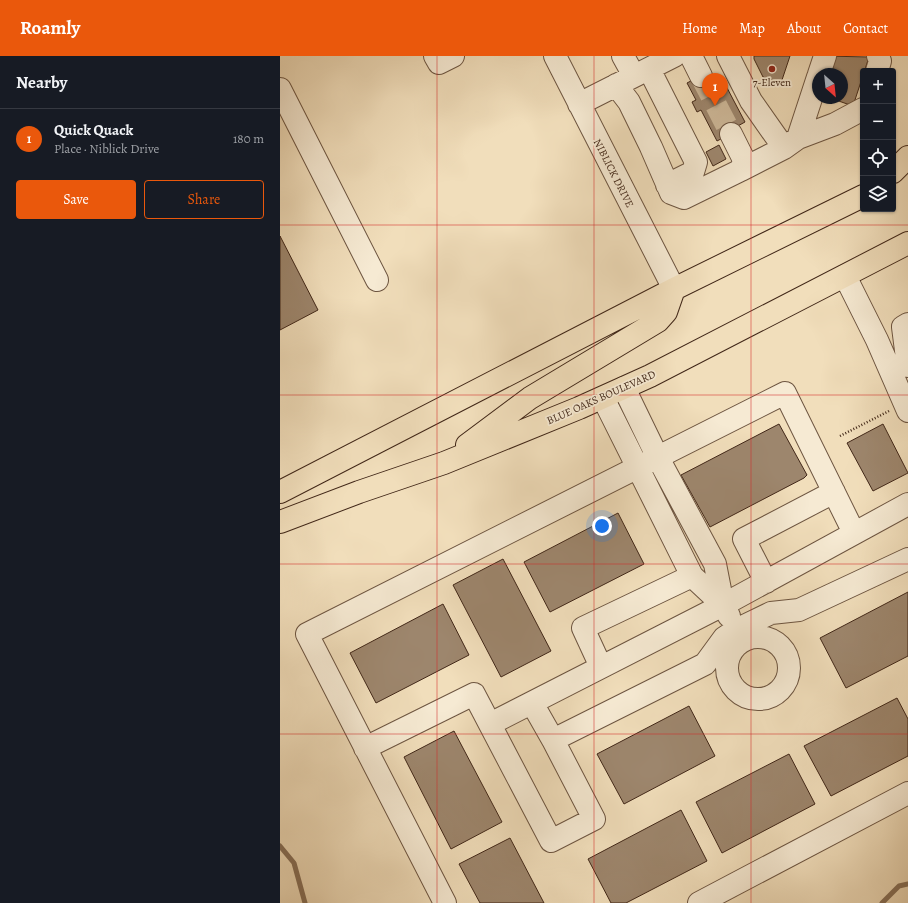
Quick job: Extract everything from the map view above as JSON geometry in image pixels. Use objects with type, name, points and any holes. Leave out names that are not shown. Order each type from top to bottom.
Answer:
[{"type":"main road","points":[[896,169],[908,157]]},
{"type":"main road","points":[[896,179],[908,173]]},
{"type":"main road","points":[[280,492],[674,289],[860,197]]},
{"type":"main road","name":"BLUE OAKS BOULEVARD","points":[[280,522],[359,492],[444,463],[603,398],[908,243]]},
{"type":"main road","points":[[444,463],[530,398],[658,321],[666,312],[674,289]]},
{"type":"street","points":[[435,56],[438,63],[453,56]]},
{"type":"street","name":"NIBLICK DRIVE","points":[[554,56],[674,289]]},
{"type":"street","points":[[623,56],[633,77],[696,162],[693,172],[667,185]]},
{"type":"street","points":[[579,104],[674,56]]},
{"type":"street","points":[[691,56],[701,76]]},
{"type":"street","points":[[728,56],[751,101],[791,143]]},
{"type":"street","points":[[821,68],[825,56]]},
{"type":"street","points":[[878,56],[880,61],[878,68]]},
{"type":"street","points":[[633,77],[629,102],[648,140],[671,193],[684,198],[791,143],[835,124],[860,111]]},
{"type":"street","points":[[280,89],[377,280]]},
{"type":"street","points":[[791,143],[812,92]]},
{"type":"street","points":[[730,134],[744,160],[741,170]]},
{"type":"street","points":[[845,276],[877,340],[906,407]]},
{"type":"street","points":[[877,340],[906,326],[908,366]]},
{"type":"street","points":[[624,388],[657,456],[715,564],[724,605],[739,635]]},
{"type":"street","points":[[444,903],[307,634],[637,466],[785,393],[854,533]]},
{"type":"street","points":[[603,398],[692,576],[724,605]]},
{"type":"street","points":[[766,582],[744,539],[834,492]]},
{"type":"street","points":[[490,724],[724,605],[908,504]]},
{"type":"street","points":[[553,740],[705,664],[724,638],[739,635],[771,613],[799,610],[908,559]]},
{"type":"street","points":[[601,667],[583,628],[692,576]]},
{"type":"street","points":[[365,748],[474,694],[551,841],[594,820],[553,740],[532,703]]},
{"type":"street","points":[[700,903],[908,793]]},
{"type":"path","points":[[840,436],[906,407]]},
{"type":"building","name":"7-Eleven","points":[[754,56],[790,56],[781,83],[763,77]]},
{"type":"building","points":[[824,56],[869,57],[865,68],[860,68],[860,85],[853,106],[847,104],[848,68],[820,68]]},
{"type":"building","points":[[708,72],[716,88],[725,84],[745,122],[736,127],[738,130],[717,141],[701,110],[697,112],[692,102],[696,100],[687,83]]},
{"type":"building","points":[[719,145],[726,159],[713,166],[706,152]]},
{"type":"building","points":[[280,236],[318,310],[280,330]]},
{"type":"building","points":[[779,424],[807,475],[804,478],[710,527],[681,475]]},
{"type":"building","points":[[883,424],[908,473],[873,491],[847,443]]},
{"type":"building","points":[[618,513],[644,564],[550,612],[524,562]]},
{"type":"building","points":[[503,559],[551,651],[501,677],[453,585]]},
{"type":"building","points":[[908,592],[908,656],[846,688],[820,638]]},
{"type":"building","points":[[443,604],[469,655],[376,703],[350,653]]},
{"type":"building","points":[[897,698],[908,719],[908,756],[831,796],[804,746]]},
{"type":"building","points":[[689,706],[715,756],[624,804],[597,754]]},
{"type":"building","points":[[454,731],[502,822],[451,849],[404,757]]},
{"type":"building","points":[[789,754],[815,804],[722,853],[696,802]]},
{"type":"building","points":[[681,810],[707,861],[626,903],[611,903],[588,859]]},
{"type":"building","points":[[510,838],[544,903],[480,903],[459,864]]},
{"type":"waterway","points":[[280,846],[294,863],[305,903]]},
{"type":"waterway","points":[[882,903],[899,886],[908,884]]},
{"type":"tunnel","points":[[701,76],[731,134]]},
{"type":"place","name":"7-Eleven","points":[[772,69]]},
{"type":"place","name":"Quick Quack","points":[[715,106]]}]
